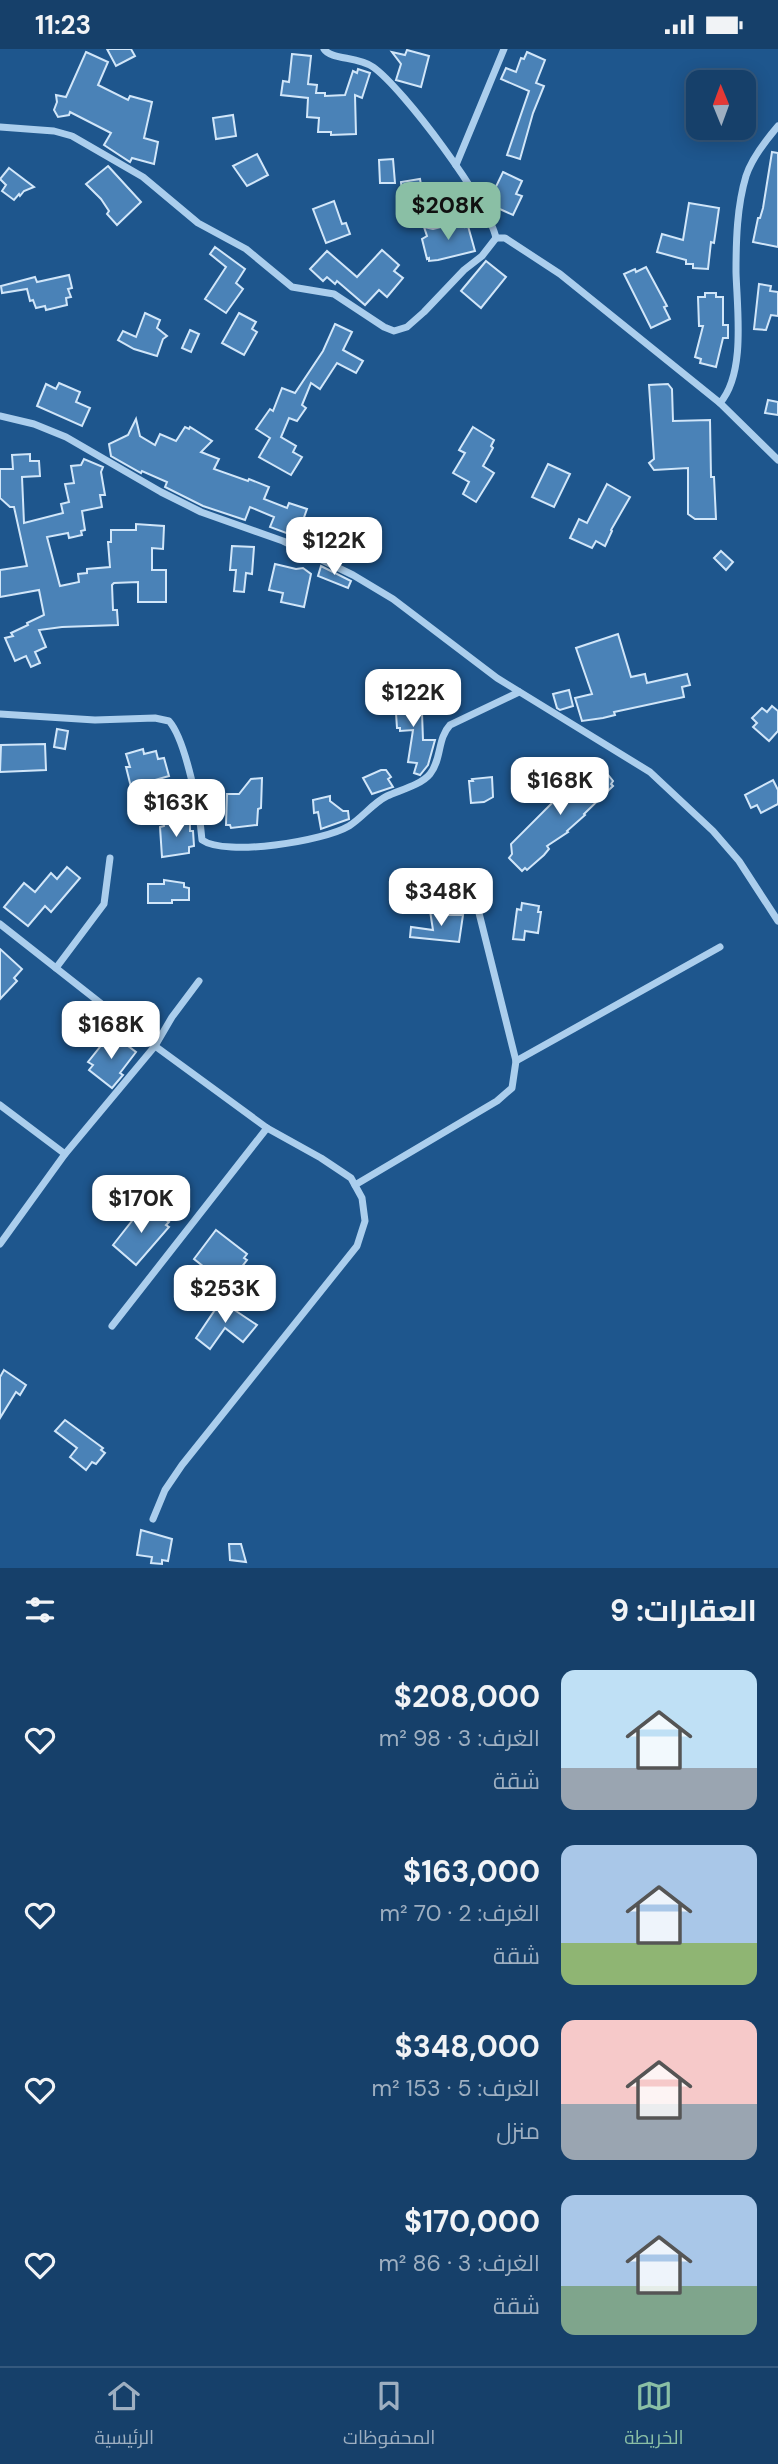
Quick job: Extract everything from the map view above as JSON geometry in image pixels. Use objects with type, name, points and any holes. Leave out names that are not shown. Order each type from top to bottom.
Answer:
[{"type":"street","points":[[324,49],[331,56],[361,60],[374,67],[411,107],[456,165],[485,211],[496,238]]},
{"type":"street","points":[[456,165],[504,49]]},
{"type":"street","points":[[720,403],[727,395],[735,369],[739,207],[747,173],[766,140],[778,126]]},
{"type":"street","points":[[0,127],[54,131],[72,136],[143,177],[198,223],[246,249],[292,287],[334,294],[394,331],[407,327],[424,312],[464,270],[482,256],[496,238]]},
{"type":"street","points":[[496,238],[505,238],[515,243],[559,274],[720,403],[778,460]]},
{"type":"street","points":[[0,417],[34,424],[66,437],[128,475],[201,512],[283,541],[353,575],[393,599],[519,692],[650,772],[713,831],[739,861],[778,921]]},
{"type":"street","points":[[0,714],[95,720],[155,718],[169,721],[178,735],[183,752],[200,815],[202,840],[216,845],[249,847],[316,838],[351,825],[377,802],[430,774],[436,765],[444,731],[450,725],[519,692]]},
{"type":"street","points":[[57,968],[104,904],[110,858]]},
{"type":"street","points":[[355,1185],[497,1101],[512,1088],[516,1061],[474,893]]},
{"type":"street","points":[[0,924],[155,1047],[267,1128],[351,1178],[362,1198],[365,1221],[357,1246],[182,1465],[166,1490],[153,1519]]},
{"type":"street","points":[[516,1061],[720,947]]},
{"type":"street","points":[[0,1244],[65,1154],[155,1047],[172,1017],[198,981]]},
{"type":"street","points":[[0,1105],[65,1154]]},
{"type":"street","points":[[113,1326],[267,1128]]},
{"type":"building","points":[[107,49],[131,49],[135,56],[116,66]]},
{"type":"building","points":[[407,50],[429,56],[421,87],[396,80],[401,64],[392,52],[405,55]]},
{"type":"building","points":[[86,52],[108,62],[98,85],[128,100],[130,96],[152,102],[144,138],[158,142],[154,164],[132,158],[130,162],[104,145],[111,133],[70,112],[69,115],[58,117],[54,110],[56,95],[66,97]]},
{"type":"building","points":[[527,52],[545,60],[536,83],[544,86],[520,159],[507,155],[529,91],[501,79],[506,68],[516,72],[521,58],[524,59]]},
{"type":"building","points":[[292,54],[311,56],[308,84],[317,85],[316,93],[325,93],[325,96],[345,95],[353,71],[357,73],[358,69],[370,73],[362,98],[355,95],[356,134],[331,135],[331,132],[318,132],[319,118],[307,117],[308,98],[281,95],[283,81],[289,82]]},
{"type":"building","points":[[233,115],[236,136],[216,139],[213,118]]},
{"type":"building","points":[[772,152],[778,153],[778,247],[753,242],[763,208]]},
{"type":"building","points":[[257,154],[268,175],[247,186],[233,166]]},
{"type":"building","points":[[393,159],[395,183],[380,183],[379,160]]},
{"type":"building","points":[[108,166],[141,202],[117,225],[107,214],[109,211],[101,199],[86,184]]},
{"type":"building","points":[[9,168],[34,187],[20,196],[19,194],[14,200],[2,191],[6,185],[0,179]]},
{"type":"building","points":[[503,172],[522,181],[516,194],[522,196],[513,215],[493,206],[495,202],[490,199]]},
{"type":"building","points":[[420,179],[423,196],[403,199],[401,182]]},
{"type":"building","points":[[334,201],[342,224],[346,223],[350,234],[326,243],[313,209]]},
{"type":"building","points":[[689,203],[719,208],[708,269],[693,268],[693,264],[686,264],[686,260],[657,252],[662,234],[683,240]]},
{"type":"building","points":[[463,218],[475,251],[429,261],[422,239],[427,236],[424,227],[433,229],[457,223]]},
{"type":"building","points":[[215,247],[245,269],[236,283],[243,289],[226,313],[205,299],[226,267],[210,254]]},
{"type":"building","points":[[382,250],[399,265],[394,271],[403,278],[387,297],[379,290],[365,305],[337,281],[335,284],[327,277],[323,281],[310,269],[327,251],[357,277]]},
{"type":"building","points":[[486,261],[506,277],[481,308],[461,291]]},
{"type":"building","points":[[646,267],[667,306],[664,307],[670,319],[651,328],[624,274]]},
{"type":"building","points":[[69,275],[72,288],[68,289],[71,297],[66,298],[67,305],[46,310],[45,306],[36,308],[33,300],[30,301],[27,289],[2,293],[1,286],[35,277],[37,282]]},
{"type":"building","points":[[759,284],[771,286],[770,291],[778,292],[778,316],[771,315],[766,330],[754,329]]},
{"type":"building","points":[[705,293],[716,293],[716,297],[723,297],[723,325],[728,325],[728,338],[723,338],[716,367],[700,363],[701,359],[695,357],[703,326],[699,326],[698,297],[705,297]]},
{"type":"building","points":[[145,313],[160,320],[157,328],[167,336],[163,339],[157,356],[134,349],[118,340],[123,331],[136,337]]},
{"type":"building","points":[[239,313],[256,322],[252,329],[257,332],[244,355],[222,343]]},
{"type":"building","points":[[335,324],[352,332],[343,350],[363,361],[356,373],[337,363],[320,389],[311,383],[302,405],[306,408],[297,421],[289,418],[281,437],[296,446],[293,452],[302,457],[291,475],[259,457],[270,438],[256,429],[270,409],[273,411],[282,388],[295,393],[323,351]]},
{"type":"building","points":[[190,330],[199,334],[191,352],[182,348]]},
{"type":"building","points":[[59,383],[80,392],[76,402],[90,408],[82,426],[37,406],[46,384],[56,389]]},
{"type":"building","points":[[668,384],[672,389],[673,421],[710,420],[711,477],[714,477],[716,519],[695,519],[688,514],[688,468],[654,470],[649,463],[654,459],[649,385]]},
{"type":"building","points":[[768,400],[778,402],[778,415],[765,413]]},
{"type":"building","points":[[136,419],[140,436],[155,445],[160,434],[176,441],[185,427],[190,427],[212,441],[201,452],[219,459],[214,469],[269,487],[264,499],[287,508],[289,503],[307,509],[297,537],[270,527],[274,517],[250,507],[245,520],[203,506],[165,487],[167,482],[142,471],[141,473],[111,456],[109,444],[128,435]]},
{"type":"building","points":[[473,427],[494,440],[491,446],[493,448],[483,466],[494,473],[476,502],[463,494],[469,482],[453,473],[465,453],[459,450]]},
{"type":"building","points":[[30,454],[30,461],[39,461],[40,476],[22,477],[24,523],[63,513],[61,504],[69,502],[65,484],[74,483],[71,466],[81,465],[84,459],[103,467],[101,472],[105,495],[100,495],[102,507],[82,511],[85,530],[81,531],[82,535],[69,538],[68,533],[47,537],[60,586],[79,582],[78,574],[87,573],[87,569],[110,567],[108,542],[111,542],[111,530],[136,530],[136,524],[164,526],[163,549],[152,548],[152,570],[166,570],[166,602],[138,602],[138,582],[114,583],[113,610],[117,610],[118,625],[39,630],[46,647],[35,652],[40,663],[31,667],[26,656],[15,661],[5,638],[13,636],[11,633],[44,615],[39,590],[0,597],[0,570],[27,566],[14,507],[10,507],[0,498],[0,469],[13,469],[12,455]]},
{"type":"building","points":[[548,464],[570,474],[554,507],[532,497]]},
{"type":"building","points":[[607,484],[630,497],[605,546],[596,541],[592,548],[570,538],[579,519],[587,523]]},
{"type":"building","points":[[232,546],[254,547],[252,574],[246,573],[244,592],[234,591],[236,570],[230,570]]},
{"type":"building","points":[[721,551],[733,562],[726,570],[714,558]]},
{"type":"building","points":[[275,564],[303,568],[311,574],[304,607],[281,602],[283,593],[269,590]]},
{"type":"building","points":[[321,566],[351,581],[348,588],[318,576]]},
{"type":"building","points":[[618,634],[631,677],[645,674],[647,683],[687,674],[690,685],[682,687],[684,697],[582,721],[575,698],[592,694],[576,648]]},
{"type":"building","points":[[404,686],[408,709],[421,700],[428,704],[427,710],[422,713],[423,740],[435,740],[428,765],[420,775],[414,773],[417,763],[408,762],[413,730],[400,731],[400,728],[397,728],[395,698],[392,699],[391,688]]},
{"type":"building","points":[[569,690],[573,706],[560,710],[553,694]]},
{"type":"building","points":[[772,706],[778,711],[778,731],[769,741],[753,727],[757,723],[752,718],[762,708],[767,712]]},
{"type":"building","points":[[57,729],[68,731],[65,749],[54,747]]},
{"type":"building","points":[[45,744],[46,770],[0,772],[1,745]]},
{"type":"building","points":[[143,749],[144,754],[156,751],[158,759],[164,758],[169,776],[131,787],[126,754]]},
{"type":"building","points":[[592,763],[598,769],[601,766],[613,781],[613,786],[568,832],[547,846],[549,849],[544,855],[527,870],[525,868],[522,871],[509,858],[512,854],[511,844]]},
{"type":"building","points":[[386,770],[391,777],[388,779],[393,787],[372,794],[363,778]]},
{"type":"building","points":[[492,777],[493,797],[484,802],[471,803],[469,781]]},
{"type":"building","points":[[262,778],[261,808],[258,809],[257,825],[231,828],[226,825],[227,794],[239,794],[251,779]]},
{"type":"building","points":[[773,780],[778,790],[778,804],[761,813],[757,805],[751,808],[745,795]]},
{"type":"building","points":[[330,796],[330,801],[343,811],[348,811],[349,819],[321,829],[318,812],[314,813],[313,800]]},
{"type":"building","points":[[190,823],[194,846],[189,847],[189,853],[162,857],[160,827],[164,824]]},
{"type":"building","points":[[67,867],[80,878],[51,912],[45,906],[28,926],[4,907],[24,883],[35,892],[51,873],[57,879]]},
{"type":"building","points":[[164,880],[184,883],[184,887],[189,888],[189,900],[148,903],[148,884],[164,884]]},
{"type":"building","points":[[522,903],[539,906],[538,912],[541,912],[538,933],[525,931],[524,940],[513,939],[517,909],[521,910]]},
{"type":"building","points":[[429,904],[440,915],[463,915],[459,942],[410,937],[411,927],[433,930]]},
{"type":"building","points":[[0,949],[22,969],[14,978],[17,981],[0,999]]},
{"type":"building","points":[[108,1037],[113,1041],[116,1037],[136,1052],[112,1088],[89,1070],[93,1065],[88,1062]]},
{"type":"building","points":[[147,1207],[169,1222],[166,1225],[169,1227],[136,1265],[113,1245],[139,1212]]},
{"type":"building","points":[[216,1230],[247,1254],[244,1258],[247,1260],[234,1277],[230,1273],[223,1282],[194,1259]]},
{"type":"building","points":[[221,1301],[257,1325],[243,1342],[225,1328],[210,1349],[196,1338]]},
{"type":"building","points":[[4,1370],[26,1385],[20,1395],[16,1392],[0,1418],[0,1377]]},
{"type":"building","points":[[65,1420],[103,1448],[101,1450],[105,1453],[96,1464],[92,1462],[86,1470],[70,1457],[77,1448],[55,1431]]},
{"type":"building","points":[[141,1530],[172,1539],[168,1561],[162,1560],[162,1564],[151,1563],[152,1557],[137,1555]]},
{"type":"building","points":[[229,1544],[241,1544],[246,1562],[230,1560]]}]
